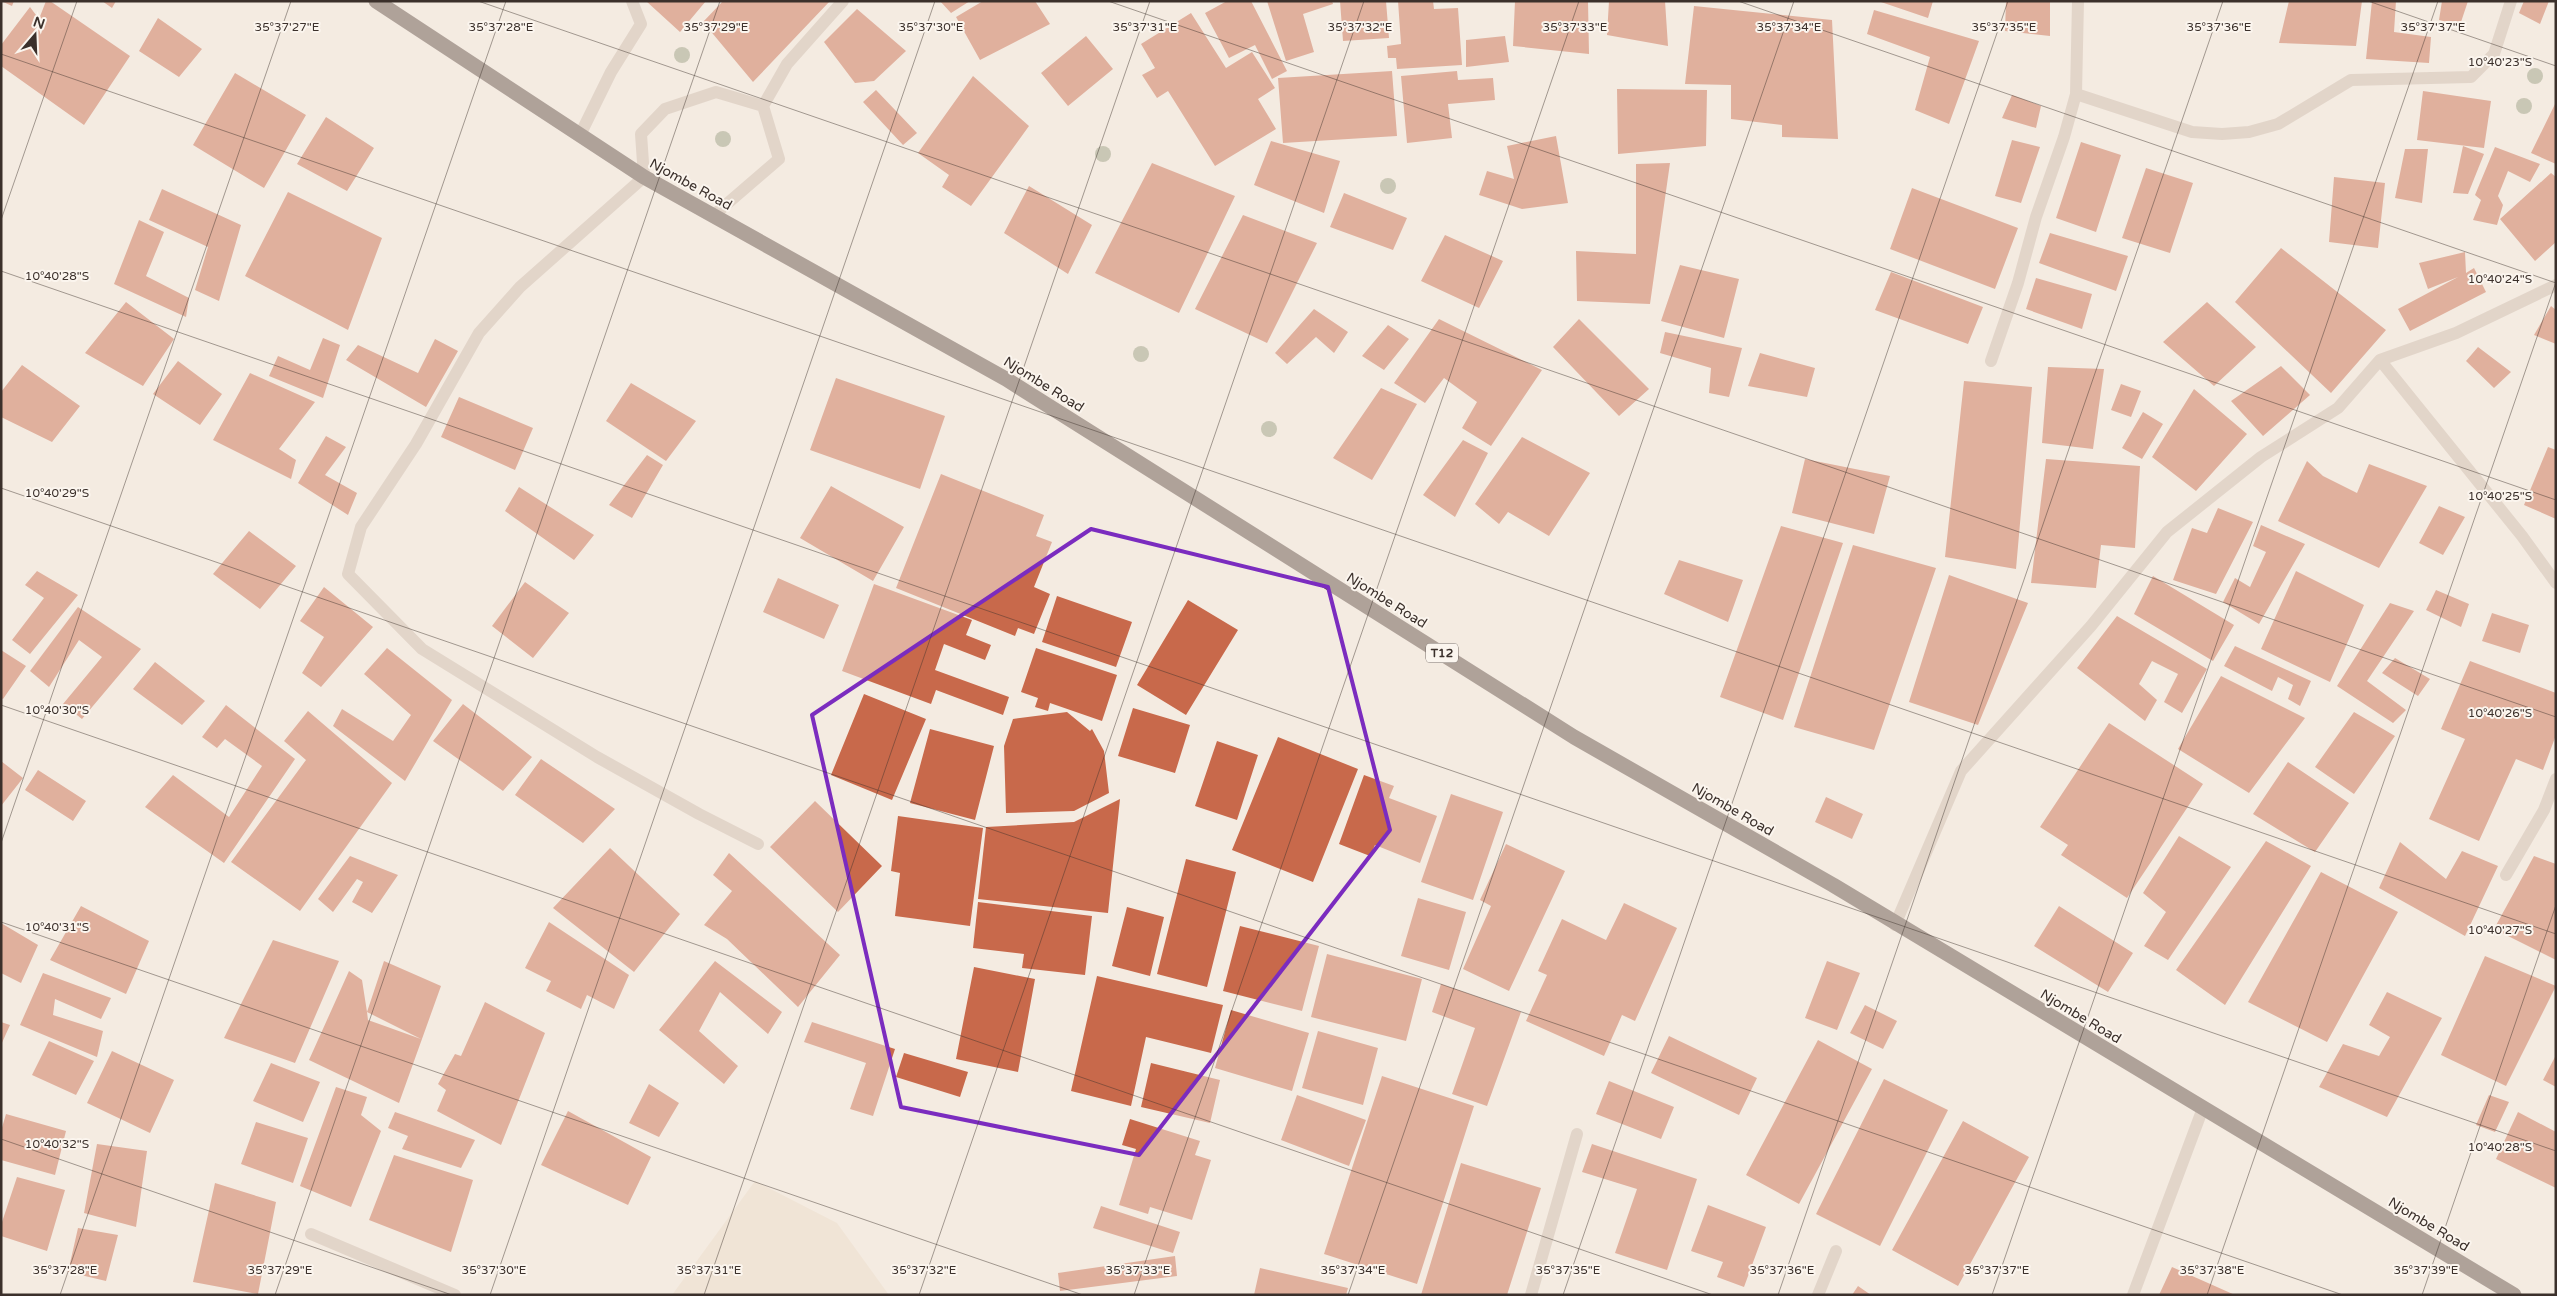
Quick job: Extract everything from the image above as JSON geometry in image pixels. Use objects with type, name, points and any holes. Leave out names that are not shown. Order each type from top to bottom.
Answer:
[{"type":"highway","name":"Njombe Road","points":[[376,1],[644,178],[1006,379],[1574,737],[1833,885],[1895,925],[2514,1295]]},
{"type":"street","points":[[580,135],[611,72],[641,24],[632,1]]},
{"type":"street","points":[[714,216],[779,159],[763,106],[788,64],[843,1]]},
{"type":"street","points":[[1991,361],[2018,283],[2036,217],[2064,137],[2076,94],[2078,1]]},
{"type":"street","points":[[2076,94],[2192,132],[2249,132],[2278,124],[2351,80],[2471,77],[2494,54],[2511,1]]},
{"type":"street","points":[[758,844],[699,814],[597,756],[422,650],[348,574],[361,528],[416,444],[479,333],[520,287],[644,178],[641,134],[665,109],[716,92],[763,106]]},
{"type":"street","points":[[1895,925],[1962,771],[2091,626],[2167,532],[2261,457],[2338,408],[2380,360],[2456,333],[2556,284]]},
{"type":"street","points":[[2380,360],[2522,536],[2556,584]]},
{"type":"street","points":[[2506,876],[2544,810],[2556,779]]},
{"type":"street","points":[[2132,1295],[2203,1108]]},
{"type":"street","points":[[1531,1295],[1577,1134]]},
{"type":"street","points":[[311,1234],[455,1295]]},
{"type":"street","points":[[1818,1295],[1836,1251]]},
{"type":"highlighted area","points":[[1091,529],[1328,587],[1390,830],[1139,1155],[901,1107],[812,715]]},
{"type":"shaded area","points":[[755,1181],[837,1223],[889,1295],[672,1295]]},
{"type":"building","points":[[1,1],[14,1],[12,6]]},
{"type":"building","points":[[46,1],[50,1],[130,56],[84,125],[1,66],[1,45],[30,7],[39,19]]},
{"type":"building","points":[[102,1],[116,1],[112,8]]},
{"type":"building","points":[[646,1],[706,1],[680,32]]},
{"type":"building","points":[[723,1],[830,1],[753,82],[703,22]]},
{"type":"building","points":[[940,1],[970,1],[951,13]]},
{"type":"building","points":[[983,1],[1035,1],[1050,24],[980,60],[956,17]]},
{"type":"building","points":[[1227,1],[1251,1],[1287,71],[1272,79],[1255,45],[1229,58],[1205,13]]},
{"type":"building","points":[[1267,1],[1332,1],[1333,4],[1303,14],[1314,52],[1286,61]]},
{"type":"building","points":[[1340,1],[1386,1],[1389,38],[1343,41]]},
{"type":"building","points":[[1398,1],[1433,1],[1434,9],[1458,8],[1462,65],[1397,69],[1396,58],[1388,58],[1387,46],[1401,44]]},
{"type":"building","points":[[1515,1],[1588,1],[1589,54],[1513,46]]},
{"type":"building","points":[[1609,1],[1665,1],[1668,46],[1607,35]]},
{"type":"building","points":[[1878,1],[1933,1],[1928,18]]},
{"type":"building","points":[[2006,1],[2050,1],[2050,36],[2005,31]]},
{"type":"building","points":[[2289,1],[2362,1],[2356,46],[2279,43]]},
{"type":"building","points":[[2372,1],[2396,1],[2394,32],[2431,37],[2429,63],[2366,59]]},
{"type":"building","points":[[2442,1],[2468,1],[2460,25],[2439,20]]},
{"type":"building","points":[[2524,1],[2549,1],[2540,24],[2519,13]]},
{"type":"building","points":[[1694,6],[1832,20],[1838,139],[1782,137],[1782,125],[1731,119],[1731,85],[1685,84]]},
{"type":"building","points":[[857,9],[906,51],[874,81],[855,83],[824,42]]},
{"type":"building","points":[[1874,10],[1979,41],[1949,124],[1915,110],[1930,57],[1867,34]]},
{"type":"building","points":[[1191,13],[1226,68],[1252,52],[1275,88],[1258,99],[1276,129],[1215,166],[1168,91],[1157,98],[1142,75],[1155,68],[1141,44]]},
{"type":"building","points":[[158,18],[202,49],[179,77],[139,51]]},
{"type":"building","points":[[1086,36],[1113,69],[1068,106],[1041,73]]},
{"type":"building","points":[[1505,36],[1509,62],[1466,67],[1466,40]]},
{"type":"building","points":[[1392,71],[1397,136],[1283,143],[1278,78]]},
{"type":"building","points":[[1457,71],[1458,80],[1493,78],[1495,100],[1448,104],[1452,138],[1407,143],[1401,76]]},
{"type":"building","points":[[235,73],[306,115],[264,188],[193,145]]},
{"type":"building","points":[[973,76],[1029,126],[971,206],[942,187],[949,175],[918,153]]},
{"type":"building","points":[[1617,89],[1707,90],[1706,146],[1618,154]]},
{"type":"building","points":[[876,90],[917,133],[903,145],[863,102]]},
{"type":"building","points":[[2423,91],[2491,101],[2484,148],[2417,140]]},
{"type":"building","points":[[2012,95],[2041,106],[2036,128],[2002,118]]},
{"type":"building","points":[[2556,102],[2556,164],[2531,153]]},
{"type":"building","points":[[326,117],[374,148],[347,191],[297,164]]},
{"type":"building","points":[[1556,136],[1568,203],[1522,209],[1479,195],[1487,171],[1514,179],[1507,146]]},
{"type":"building","points":[[2012,140],[2040,147],[2021,203],[1995,196]]},
{"type":"building","points":[[1271,141],[1340,161],[1324,213],[1254,185]]},
{"type":"building","points":[[2081,142],[2121,155],[2096,232],[2056,218]]},
{"type":"building","points":[[2463,146],[2484,154],[2468,194],[2453,193]]},
{"type":"building","points":[[2495,147],[2540,164],[2530,182],[2508,171],[2498,196],[2503,205],[2497,225],[2473,220],[2481,200],[2475,195]]},
{"type":"building","points":[[2405,149],[2428,149],[2422,203],[2395,198]]},
{"type":"building","points":[[1152,163],[1235,196],[1179,313],[1095,273]]},
{"type":"building","points":[[1670,163],[1650,304],[1577,301],[1576,251],[1636,254],[1636,164]]},
{"type":"building","points":[[2146,168],[2193,183],[2170,253],[2122,238]]},
{"type":"building","points":[[2551,173],[2556,177],[2556,242],[2535,261],[2500,219]]},
{"type":"building","points":[[2334,177],[2385,183],[2378,248],[2329,242]]},
{"type":"building","points":[[1029,186],[1092,225],[1068,274],[1004,233]]},
{"type":"building","points":[[1912,188],[2018,228],[1995,289],[1890,249]]},
{"type":"building","points":[[162,189],[241,225],[219,301],[195,290],[208,247],[149,220]]},
{"type":"building","points":[[288,192],[382,238],[348,330],[245,276]]},
{"type":"building","points":[[1344,193],[1407,218],[1393,250],[1330,227]]},
{"type":"building","points":[[1243,215],[1317,243],[1267,343],[1195,309]]},
{"type":"building","points":[[139,220],[164,232],[146,276],[189,298],[186,317],[114,284]]},
{"type":"building","points":[[2050,233],[2128,256],[2116,291],[2039,263]]},
{"type":"building","points":[[1445,235],[1503,261],[1479,308],[1421,281]]},
{"type":"building","points":[[2281,248],[2386,330],[2331,393],[2235,302]]},
{"type":"building","points":[[2465,252],[2466,273],[2474,268],[2486,292],[2410,331],[2398,309],[2458,277],[2428,289],[2419,263]]},
{"type":"building","points":[[1680,265],[1739,279],[1724,338],[1661,321]]},
{"type":"building","points":[[1891,272],[1983,307],[1968,344],[1875,310]]},
{"type":"building","points":[[2036,278],[2092,294],[2082,329],[2026,309]]},
{"type":"building","points":[[126,302],[174,339],[143,386],[85,353]]},
{"type":"building","points":[[2207,302],[2256,347],[2214,386],[2163,342]]},
{"type":"building","points":[[2551,306],[2556,310],[2556,344],[2534,335]]},
{"type":"building","points":[[1314,309],[1348,332],[1334,353],[1316,337],[1287,364],[1275,353]]},
{"type":"building","points":[[1439,319],[1542,370],[1491,446],[1462,428],[1477,402],[1444,378],[1425,403],[1394,383]]},
{"type":"building","points":[[1579,319],[1649,389],[1619,416],[1553,347]]},
{"type":"building","points":[[1388,325],[1409,339],[1384,370],[1362,356]]},
{"type":"building","points":[[1665,332],[1742,348],[1729,397],[1709,393],[1711,368],[1660,353]]},
{"type":"building","points":[[323,338],[340,345],[323,398],[269,376],[278,356],[310,370]]},
{"type":"building","points":[[435,339],[458,351],[426,407],[346,360],[358,345],[418,373]]},
{"type":"building","points":[[2478,347],[2511,372],[2494,388],[2466,361]]},
{"type":"building","points":[[1760,353],[1815,368],[1807,397],[1748,386]]},
{"type":"building","points":[[178,361],[222,394],[200,425],[153,394]]},
{"type":"building","points":[[22,365],[80,406],[52,442],[1,417],[1,392]]},
{"type":"building","points":[[2281,366],[2310,395],[2263,436],[2231,401]]},
{"type":"building","points":[[2048,367],[2104,369],[2093,449],[2042,443]]},
{"type":"building","points":[[250,373],[315,402],[279,449],[296,460],[291,479],[213,440]]},
{"type":"building","points":[[836,378],[945,416],[920,489],[810,450]]},
{"type":"building","points":[[1964,381],[2032,387],[2016,569],[1945,557]]},
{"type":"building","points":[[631,383],[696,421],[666,461],[606,421]]},
{"type":"building","points":[[2121,384],[2141,391],[2131,417],[2111,410]]},
{"type":"building","points":[[1381,388],[1417,404],[1372,480],[1333,458]]},
{"type":"building","points":[[2194,389],[2247,434],[2196,491],[2152,457]]},
{"type":"building","points":[[459,397],[533,428],[515,470],[441,437]]},
{"type":"building","points":[[2143,412],[2163,424],[2142,459],[2122,448]]},
{"type":"building","points":[[326,436],[346,447],[325,475],[357,493],[348,515],[298,483]]},
{"type":"building","points":[[1522,437],[1590,473],[1549,536],[1508,512],[1499,524],[1475,504]]},
{"type":"building","points":[[1463,440],[1488,453],[1455,517],[1423,495]]},
{"type":"building","points":[[2548,447],[2556,450],[2556,519],[2524,505]]},
{"type":"building","points":[[647,455],[663,465],[632,518],[609,505]]},
{"type":"building","points":[[1805,459],[1890,476],[1874,534],[1792,513]]},
{"type":"building","points":[[2046,459],[2140,466],[2135,548],[2101,545],[2096,588],[2031,583]]},
{"type":"building","points":[[2307,461],[2323,476],[2357,493],[2369,464],[2427,486],[2379,568],[2278,521]]},
{"type":"building","points":[[941,474],[1044,515],[1036,536],[1052,542],[1034,587],[1050,594],[1034,634],[1018,628],[1015,636],[896,588]]},
{"type":"building","points":[[831,486],[904,527],[873,581],[800,538]]},
{"type":"building","points":[[519,487],[594,535],[574,560],[505,511]]},
{"type":"building","points":[[2439,506],[2465,517],[2443,555],[2419,543]]},
{"type":"building","points":[[2218,508],[2253,522],[2216,594],[2173,580],[2192,528],[2207,533]]},
{"type":"building","points":[[2261,525],[2305,544],[2259,624],[2223,602],[2235,578],[2250,587],[2266,552],[2253,546]]},
{"type":"building","points":[[1781,526],[1843,543],[1783,720],[1720,697]]},
{"type":"building","points":[[249,531],[296,566],[260,609],[213,574]]},
{"type":"building","points":[[1853,545],[1936,568],[1874,750],[1794,727]]},
{"type":"building","points":[[1679,560],[1743,580],[1728,622],[1664,594]]},
{"type":"building","points":[[37,571],[78,595],[30,654],[12,640],[44,598],[25,585]]},
{"type":"building","points":[[2296,571],[2364,605],[2330,682],[2261,649]]},
{"type":"building","points":[[1949,575],[2028,603],[1978,725],[1909,702]]},
{"type":"building","points":[[2153,576],[2234,625],[2213,661],[2134,614]]},
{"type":"building","points":[[778,578],[839,605],[824,639],[763,612]]},
{"type":"building","points":[[525,582],[569,613],[533,658],[492,626]]},
{"type":"building","points":[[874,584],[972,620],[966,635],[991,645],[985,660],[944,644],[935,670],[1009,697],[1003,715],[936,690],[931,704],[842,671]]},
{"type":"building","points":[[324,587],[373,627],[321,687],[302,673],[324,637],[300,621]]},
{"type":"building","points":[[2436,590],[2469,604],[2461,627],[2426,610]]},
{"type":"building","points":[[1057,596],[1132,622],[1116,667],[1042,642]]},
{"type":"building","points":[[1188,600],[1238,630],[1186,715],[1137,685]]},
{"type":"building","points":[[2390,603],[2414,611],[2367,681],[2406,710],[2393,723],[2337,686]]},
{"type":"building","points":[[78,607],[141,649],[82,719],[63,704],[102,657],[79,640],[49,687],[30,671]]},
{"type":"building","points":[[2492,613],[2529,625],[2520,653],[2482,641]]},
{"type":"building","points":[[2117,616],[2207,669],[2182,713],[2164,702],[2178,674],[2152,661],[2139,684],[2157,700],[2145,721],[2077,668]]},
{"type":"building","points":[[2235,646],[2311,681],[2300,706],[2288,699],[2293,685],[2278,677],[2272,691],[2224,666]]},
{"type":"building","points":[[387,648],[452,700],[405,781],[333,726],[342,709],[393,741],[411,715],[364,674]]},
{"type":"building","points":[[1036,648],[1117,675],[1102,721],[1050,703],[1048,711],[1035,707],[1038,698],[1021,692]]},
{"type":"building","points":[[1,650],[26,666],[3,699],[1,698]]},
{"type":"building","points":[[2395,658],[2430,679],[2418,696],[2382,673]]},
{"type":"building","points":[[2470,661],[2556,693],[2556,735],[2543,770],[2516,759],[2479,841],[2429,819],[2465,739],[2441,729]]},
{"type":"building","points":[[155,662],[205,701],[182,725],[133,689]]},
{"type":"building","points":[[2221,676],[2305,718],[2249,793],[2178,749]]},
{"type":"building","points":[[864,694],[926,719],[892,800],[831,775]]},
{"type":"building","points":[[463,704],[532,757],[503,791],[433,741]]},
{"type":"building","points":[[226,705],[295,759],[224,863],[145,807],[173,775],[229,817],[262,766],[225,739],[217,748],[202,737]]},
{"type":"building","points":[[1133,708],[1190,725],[1175,773],[1118,756]]},
{"type":"building","points":[[308,711],[392,783],[300,911],[231,862],[306,760],[284,741]]},
{"type":"building","points":[[1067,712],[1090,731],[1092,729],[1104,751],[1109,793],[1074,811],[1006,813],[1004,746],[1013,719]]},
{"type":"building","points":[[2354,712],[2395,736],[2354,794],[2315,767]]},
{"type":"building","points":[[2109,723],[2203,784],[2127,898],[2061,855],[2068,845],[2040,827]]},
{"type":"building","points":[[930,729],[994,746],[975,820],[910,803]]},
{"type":"building","points":[[1278,737],[1358,769],[1313,882],[1232,850]]},
{"type":"building","points":[[1217,741],[1258,755],[1237,820],[1195,806]]},
{"type":"building","points":[[541,759],[615,809],[583,843],[515,795]]},
{"type":"building","points":[[1,761],[23,778],[1,806]]},
{"type":"building","points":[[2288,762],[2349,803],[2315,852],[2253,814]]},
{"type":"building","points":[[38,770],[86,801],[73,821],[25,790]]},
{"type":"building","points":[[1364,775],[1394,786],[1389,798],[1437,816],[1420,863],[1375,845],[1370,856],[1339,844]]},
{"type":"building","points":[[1451,794],[1503,812],[1473,900],[1421,882]]},
{"type":"building","points":[[1826,797],[1863,814],[1852,839],[1815,822]]},
{"type":"building","points":[[1120,799],[1108,913],[978,899],[986,827],[1074,822]]},
{"type":"building","points":[[815,801],[882,866],[838,912],[770,847]]},
{"type":"building","points":[[898,816],[983,828],[970,926],[895,916],[900,873],[891,871]]},
{"type":"building","points":[[2179,836],[2231,867],[2168,960],[2144,946],[2166,912],[2143,893]]},
{"type":"building","points":[[2266,841],[2311,866],[2225,1005],[2176,970]]},
{"type":"building","points":[[2400,842],[2446,879],[2462,851],[2498,866],[2465,936],[2379,888]]},
{"type":"building","points":[[1506,844],[1565,871],[1509,991],[1463,969],[1491,906],[1480,900]]},
{"type":"building","points":[[610,848],[680,914],[634,972],[553,908]]},
{"type":"building","points":[[729,853],[840,955],[798,1007],[727,939],[704,925],[732,891],[713,875]]},
{"type":"building","points":[[350,856],[398,875],[372,913],[352,902],[363,882],[357,879],[333,912],[318,899]]},
{"type":"building","points":[[2534,856],[2556,864],[2556,960],[2494,929]]},
{"type":"building","points":[[1186,859],[1236,872],[1207,987],[1157,974]]},
{"type":"building","points":[[2321,872],[2398,912],[2327,1042],[2248,1002]]},
{"type":"building","points":[[1418,898],[1466,912],[1449,970],[1401,956]]},
{"type":"building","points":[[978,902],[1092,916],[1085,975],[1022,968],[1024,954],[973,948]]},
{"type":"building","points":[[1624,903],[1677,928],[1635,1021],[1622,1015],[1604,1056],[1526,1021],[1547,975],[1538,971],[1562,919],[1606,940]]},
{"type":"building","points":[[81,906],[149,941],[126,994],[50,960]]},
{"type":"building","points":[[2059,906],[2133,953],[2108,992],[2034,946]]},
{"type":"building","points":[[1127,907],[1164,917],[1150,976],[1112,966]]},
{"type":"building","points":[[549,922],[629,975],[614,1009],[587,995],[581,1009],[546,991],[551,981],[525,968]]},
{"type":"building","points":[[1,923],[38,945],[21,983],[1,973]]},
{"type":"building","points":[[1240,926],[1319,946],[1302,1011],[1223,991]]},
{"type":"building","points":[[273,940],[339,961],[295,1063],[224,1038]]},
{"type":"building","points":[[1327,954],[1422,979],[1406,1041],[1311,1017]]},
{"type":"building","points":[[2485,956],[2556,986],[2506,1086],[2441,1055]]},
{"type":"building","points":[[384,961],[441,986],[399,1103],[309,1060],[349,971],[362,980],[367,1012]],"holes":[[[367,1012],[421,1039],[368,1020]]]},
{"type":"building","points":[[715,961],[782,1012],[768,1034],[720,992],[699,1031],[738,1066],[724,1084],[659,1030]]},
{"type":"building","points":[[1827,961],[1860,973],[1837,1030],[1805,1018]]},
{"type":"building","points":[[974,967],[1035,979],[1018,1072],[956,1059]]},
{"type":"building","points":[[43,973],[111,998],[101,1019],[55,999],[53,1015],[103,1031],[97,1057],[20,1025]]},
{"type":"building","points":[[1097,976],[1223,1005],[1211,1053],[1146,1037],[1131,1106],[1071,1091]]},
{"type":"building","points":[[1441,984],[1521,1012],[1487,1106],[1452,1094],[1475,1028],[1432,1012]]},
{"type":"building","points":[[2387,992],[2442,1018],[2387,1117],[2319,1087],[2343,1044],[2379,1056],[2390,1037],[2369,1025]]},
{"type":"building","points":[[485,1002],[545,1033],[501,1145],[437,1111],[446,1090],[438,1084],[455,1054],[461,1056]]},
{"type":"building","points":[[1865,1005],[1897,1021],[1883,1049],[1850,1033]]},
{"type":"building","points":[[1231,1010],[1309,1033],[1292,1091],[1215,1068]]},
{"type":"building","points":[[1,1022],[10,1025],[1,1045]]},
{"type":"building","points":[[812,1022],[895,1049],[873,1116],[850,1109],[866,1063],[804,1042]]},
{"type":"building","points":[[1318,1031],[1378,1048],[1363,1105],[1302,1088]]},
{"type":"building","points":[[1669,1036],[1757,1078],[1739,1115],[1651,1073]]},
{"type":"building","points":[[1818,1040],[1872,1069],[1799,1204],[1746,1175]]},
{"type":"building","points":[[49,1041],[94,1061],[76,1095],[32,1075]]},
{"type":"building","points":[[112,1051],[174,1080],[150,1133],[87,1103]]},
{"type":"building","points":[[904,1053],[968,1072],[960,1097],[896,1077]]},
{"type":"building","points":[[2556,1055],[2556,1087],[2543,1080]]},
{"type":"building","points":[[271,1063],[320,1082],[303,1122],[253,1101]]},
{"type":"building","points":[[1151,1063],[1220,1080],[1210,1123],[1141,1107]]},
{"type":"building","points":[[1382,1076],[1474,1106],[1417,1284],[1324,1254]]},
{"type":"building","points":[[1884,1079],[1948,1110],[1880,1246],[1816,1214]]},
{"type":"building","points":[[1609,1081],[1674,1107],[1661,1139],[1596,1114]]},
{"type":"building","points":[[649,1084],[679,1103],[659,1137],[629,1123]]},
{"type":"building","points":[[336,1087],[367,1097],[361,1115],[381,1131],[351,1207],[300,1186]]},
{"type":"building","points":[[1297,1095],[1366,1120],[1349,1166],[1281,1140]]},
{"type":"building","points":[[2489,1095],[2509,1102],[2495,1132],[2476,1125]]},
{"type":"building","points":[[568,1111],[651,1157],[628,1205],[541,1165]]},
{"type":"building","points":[[395,1112],[475,1140],[461,1168],[402,1149],[408,1136],[388,1128]]},
{"type":"building","points":[[2518,1112],[2556,1132],[2556,1188],[2496,1159]]},
{"type":"building","points":[[6,1114],[66,1131],[55,1175],[1,1160],[1,1131]]},
{"type":"building","points":[[1130,1119],[1200,1141],[1195,1155],[1211,1160],[1192,1220],[1150,1207],[1148,1214],[1119,1205],[1136,1149],[1122,1145]]},
{"type":"building","points":[[1963,1121],[2029,1157],[1958,1286],[1892,1250]]},
{"type":"building","points":[[256,1122],[308,1138],[293,1183],[241,1164]]},
{"type":"building","points":[[97,1144],[147,1151],[136,1227],[84,1213]]},
{"type":"building","points":[[1592,1144],[1697,1179],[1667,1270],[1615,1253],[1637,1189],[1582,1172]]},
{"type":"building","points":[[394,1155],[473,1180],[451,1252],[369,1220]]},
{"type":"building","points":[[1461,1163],[1541,1188],[1507,1295],[1421,1295]]},
{"type":"building","points":[[17,1177],[65,1190],[47,1251],[1,1236],[1,1225]]},
{"type":"building","points":[[215,1183],[276,1202],[258,1294],[193,1282]]},
{"type":"building","points":[[1708,1205],[1766,1227],[1744,1287],[1717,1277],[1723,1262],[1691,1251]]},
{"type":"building","points":[[1101,1206],[1180,1232],[1173,1253],[1093,1228]]},
{"type":"building","points":[[78,1228],[118,1235],[106,1281],[68,1272]]},
{"type":"building","points":[[1175,1256],[1177,1276],[1060,1291],[1058,1273]]},
{"type":"building","points":[[2172,1267],[2235,1295],[2159,1295]]},
{"type":"building","points":[[1260,1268],[1348,1288],[1346,1295],[1254,1295]]},
{"type":"building","points":[[1858,1286],[1871,1295],[1852,1295]]}]
